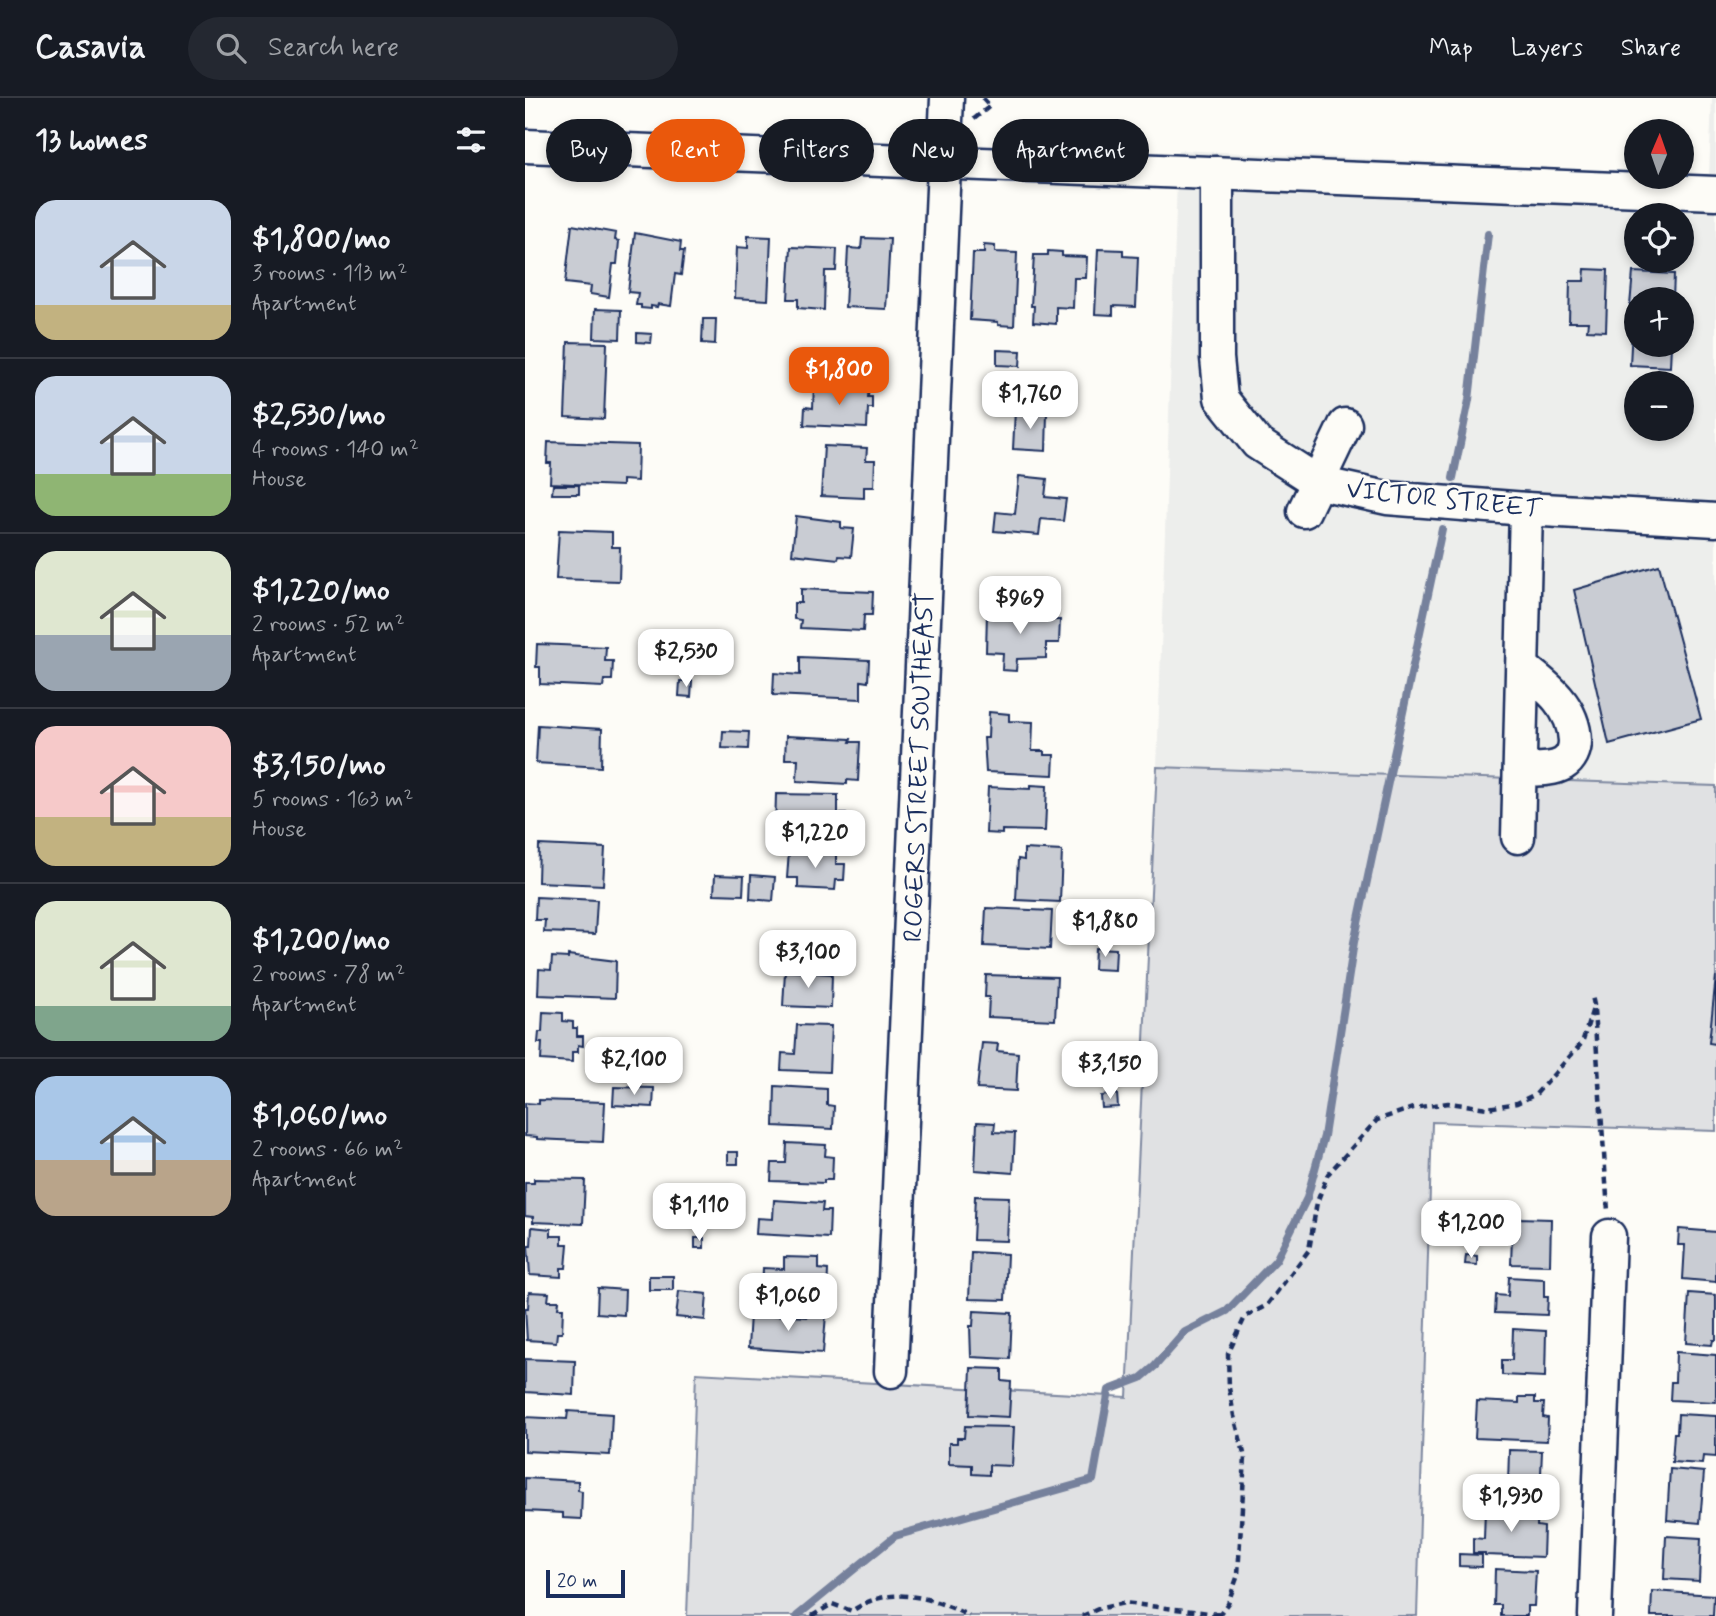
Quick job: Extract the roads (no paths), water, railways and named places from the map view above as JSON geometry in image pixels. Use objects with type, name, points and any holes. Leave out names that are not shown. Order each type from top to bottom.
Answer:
[{"type":"street","name":"ROGERS STREET SOUTHEAST","points":[[946,119],[947,98]]},
{"type":"street","points":[[525,146],[888,160]]},
{"type":"street","points":[[978,163],[1716,193]]},
{"type":"street","name":"VICTOR STREET","points":[[1217,173],[1216,358],[1221,398],[1257,443],[1319,483],[1387,498],[1716,520]]},
{"type":"street","name":"ROGERS STREET SOUTHEAST","points":[[891,1371],[943,182]]},
{"type":"street","points":[[1304,511],[1345,425]]},
{"type":"street","points":[[1518,837],[1526,509]]},
{"type":"street","points":[[1520,770],[1562,765],[1570,758],[1575,745],[1573,726],[1566,708],[1549,688],[1523,668]]},
{"type":"street","points":[[1595,1616],[1609,1236]]},
{"type":"waterway","points":[[1453,478],[1469,400],[1488,234]]},
{"type":"waterway","points":[[797,1616],[895,1536],[1093,1480],[1109,1390],[1141,1378],[1185,1332],[1227,1311],[1276,1260],[1307,1198],[1324,1136],[1354,942],[1442,529]]}]
